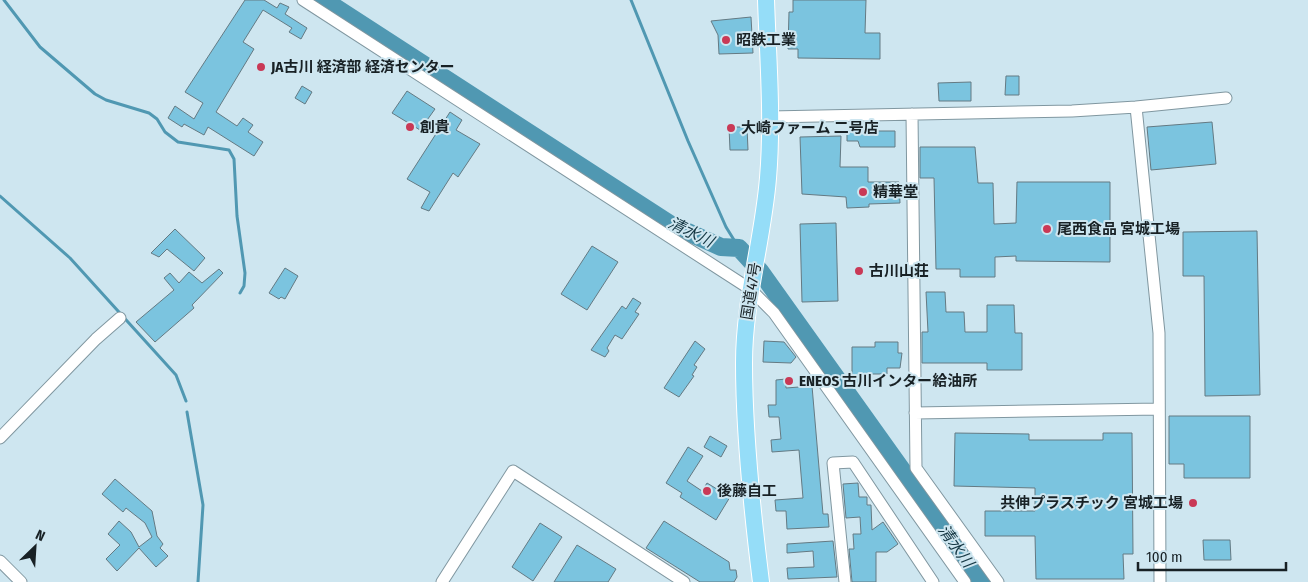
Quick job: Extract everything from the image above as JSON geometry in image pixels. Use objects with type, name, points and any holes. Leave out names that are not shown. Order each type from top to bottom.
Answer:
[{"type":"highway","name":"国道47号","points":[[761,582],[746,419],[744,362],[750,287],[768,178],[770,117],[766,0]]},
{"type":"street","points":[[303,0],[750,287],[774,313],[965,582]]},
{"type":"street","points":[[770,117],[1072,111],[1226,98]]},
{"type":"street","points":[[1136,107],[1159,332],[1160,582]]},
{"type":"street","points":[[912,114],[916,468],[998,582]]},
{"type":"street","points":[[0,438],[96,339],[120,318]]},
{"type":"street","points":[[915,413],[1159,410]]},
{"type":"street","points":[[845,582],[833,463],[853,462],[933,582]]},
{"type":"street","points":[[442,582],[513,471],[684,582]]},
{"type":"street","points":[[0,561],[21,582]]},
{"type":"building","points":[[245,0],[264,0],[277,8],[280,3],[289,7],[285,14],[307,28],[301,39],[289,32],[292,28],[263,10],[243,42],[254,49],[216,112],[237,126],[243,118],[253,125],[248,132],[263,142],[254,156],[208,127],[204,135],[184,124],[182,127],[168,118],[175,106],[194,119],[203,103],[185,92]]},
{"type":"building","points":[[793,0],[866,0],[865,33],[880,33],[880,59],[798,58],[798,49],[788,49],[789,12],[793,12]]},
{"type":"building","points":[[751,17],[753,53],[719,54],[718,35],[711,21]]},
{"type":"building","points":[[1006,76],[1019,76],[1019,95],[1005,95]]},
{"type":"building","points":[[971,82],[971,101],[939,101],[938,83]]},
{"type":"building","points":[[302,86],[312,92],[305,104],[295,98]]},
{"type":"building","points":[[407,91],[435,109],[420,130],[392,113]]},
{"type":"building","points":[[450,112],[462,120],[456,130],[480,144],[458,177],[453,173],[429,211],[421,208],[430,192],[407,179]]},
{"type":"building","points":[[1212,122],[1216,164],[1151,170],[1147,127]]},
{"type":"building","points":[[729,127],[747,127],[748,150],[730,150]]},
{"type":"building","points":[[847,131],[895,131],[895,147],[860,147],[858,141],[847,141]]},
{"type":"building","points":[[841,136],[840,167],[868,167],[868,182],[899,182],[900,203],[869,204],[869,207],[847,208],[846,197],[802,194],[800,137]]},
{"type":"building","points":[[920,147],[975,147],[978,183],[993,183],[994,224],[1016,223],[1017,182],[1110,182],[1110,262],[1016,261],[1016,256],[995,257],[995,277],[960,277],[960,269],[936,269],[934,178],[920,178]]},
{"type":"building","points":[[836,223],[838,301],[802,302],[800,224]]},
{"type":"building","points":[[175,229],[205,258],[194,271],[167,249],[159,257],[151,253]]},
{"type":"building","points":[[1257,231],[1260,395],[1205,396],[1204,276],[1183,276],[1183,232]]},
{"type":"building","points":[[592,246],[618,262],[587,310],[561,294]]},
{"type":"building","points":[[285,268],[298,276],[285,299],[281,297],[279,299],[269,293]]},
{"type":"building","points":[[219,269],[223,273],[192,305],[194,308],[155,342],[136,322],[174,290],[164,278],[170,273],[179,283],[189,272],[202,283]]},
{"type":"building","points":[[926,292],[945,292],[946,312],[964,312],[965,332],[987,332],[987,305],[1014,305],[1015,333],[1022,333],[1022,370],[987,370],[987,363],[922,363],[922,332],[928,332]]},
{"type":"building","points":[[633,298],[641,303],[635,312],[639,314],[622,339],[615,335],[607,348],[609,351],[605,357],[591,350],[622,306],[626,309]]},
{"type":"building","points":[[695,341],[705,349],[694,365],[697,367],[692,375],[694,376],[679,397],[664,388]]},
{"type":"building","points":[[764,341],[784,342],[796,357],[791,363],[763,362]]},
{"type":"building","points":[[875,342],[898,342],[898,353],[902,353],[900,368],[887,368],[887,374],[860,374],[860,383],[852,384],[852,347],[875,347]]},
{"type":"building","points":[[786,379],[786,388],[812,386],[823,514],[828,514],[829,527],[787,529],[786,511],[776,511],[775,500],[803,498],[799,450],[772,452],[771,440],[781,439],[779,417],[769,417],[768,405],[776,405],[776,380]]},
{"type":"building","points":[[1169,416],[1250,416],[1250,478],[1184,478],[1184,464],[1169,464]]},
{"type":"building","points":[[955,433],[1029,434],[1029,440],[1103,440],[1103,433],[1132,433],[1133,554],[1123,554],[1124,579],[1036,579],[1035,536],[985,536],[985,511],[1035,511],[1035,488],[954,486]]},
{"type":"building","points":[[710,436],[727,446],[721,457],[704,447]]},
{"type":"building","points":[[688,447],[703,456],[687,481],[702,491],[707,483],[730,497],[716,520],[680,497],[682,493],[666,483]]},
{"type":"building","points":[[115,479],[152,511],[157,536],[163,544],[160,548],[168,556],[156,567],[139,548],[117,571],[106,559],[120,545],[108,534],[119,521],[131,532],[139,547],[152,537],[145,523],[126,508],[123,512],[102,494]]},
{"type":"building","points":[[858,483],[859,497],[867,497],[867,505],[871,505],[872,530],[883,522],[898,544],[887,552],[876,552],[876,582],[852,582],[849,549],[854,549],[853,534],[861,534],[860,517],[846,518],[843,484]]},
{"type":"building","points":[[664,521],[729,562],[730,570],[736,570],[737,577],[734,582],[700,582],[646,548]]},
{"type":"building","points":[[540,523],[562,537],[533,581],[512,567]]},
{"type":"building","points":[[1203,540],[1230,540],[1231,560],[1204,560]]},
{"type":"building","points":[[833,541],[837,577],[788,579],[787,568],[814,567],[813,551],[787,553],[787,544]]},
{"type":"building","points":[[577,545],[616,569],[608,582],[554,582]]},
{"type":"waterway","points":[[4,0],[40,47],[95,94],[106,100],[149,113],[157,119],[165,132],[178,142],[229,150],[234,159],[237,216],[245,273],[244,286],[240,293]]},
{"type":"waterway","name":"清水川","points":[[324,0],[670,224],[721,247],[739,248],[760,271],[982,582]]},
{"type":"waterway","points":[[631,0],[688,141],[726,227],[739,248]]},
{"type":"waterway","points":[[0,196],[70,258],[176,375],[186,401]]},
{"type":"waterway","points":[[187,412],[203,505],[198,582]]},
{"type":"place","name":"昭鉄工業","points":[[726,40]]},
{"type":"place","name":"JA古川 経済部 経済センター","points":[[261,67]]},
{"type":"place","name":"創貴","points":[[410,127]]},
{"type":"place","name":"大崎ファーム 二号店","points":[[731,128]]},
{"type":"place","name":"精華堂","points":[[863,192]]},
{"type":"place","name":"尾西食品 宮城工場","points":[[1047,229]]},
{"type":"place","name":"古川山荘","points":[[859,271]]},
{"type":"place","name":"ENEOS 古川インター給油所","points":[[789,381]]},
{"type":"place","name":"後藤自工","points":[[707,491]]},
{"type":"place","name":"共伸プラスチック 宮城工場","points":[[1193,503]]}]
